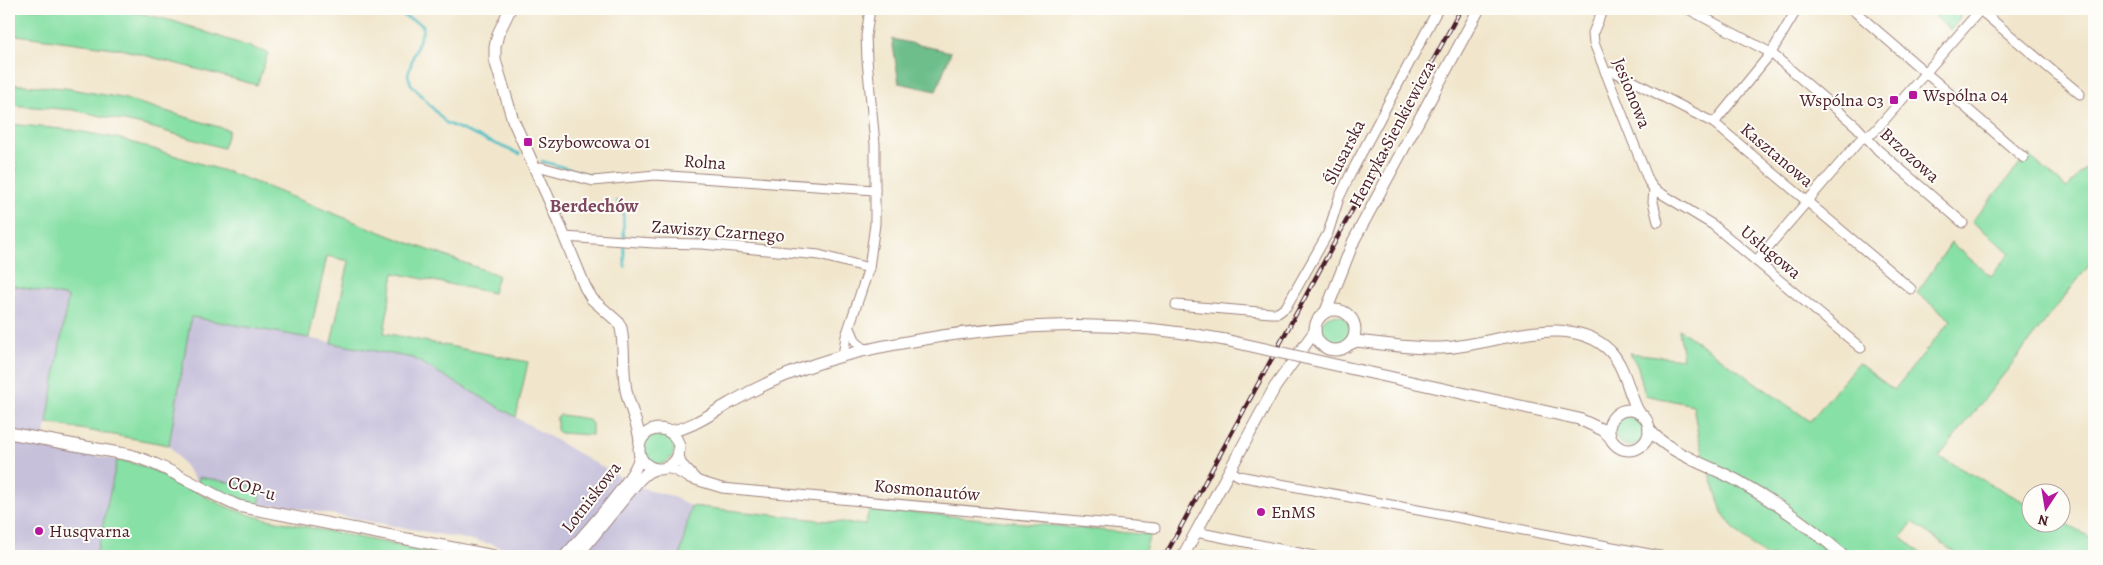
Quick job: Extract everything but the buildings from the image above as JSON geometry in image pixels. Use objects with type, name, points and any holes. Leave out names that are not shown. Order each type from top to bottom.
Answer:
[{"type":"main road","points":[[510,9],[498,34],[495,60],[513,120],[585,287],[592,299],[618,322],[621,328],[625,387],[640,442],[640,457],[647,465],[660,469],[674,464],[683,438],[700,420]]},
{"type":"main road","name":"Henryka Sienkiewicza","points":[[1326,311],[1354,240],[1480,9]]},
{"type":"main road","name":"Henryka Sienkiewicza","points":[[1340,278],[1340,300],[1344,311]]},
{"type":"main road","points":[[1325,347],[1318,340],[1315,331],[1316,322],[1326,311],[1335,309],[1344,311],[1351,317],[1355,326],[1360,331],[1392,344]]},
{"type":"main road","points":[[632,410],[648,427],[668,431],[677,430],[700,420],[772,381],[843,356],[866,350],[979,331],[1026,326],[1074,324],[1145,328],[1226,340],[1578,419],[1604,430],[1614,445],[1623,450],[1633,450],[1650,445],[1676,450]]},
{"type":"main road","points":[[1350,344],[1355,335],[1355,326]]},
{"type":"main road","points":[[1296,359],[1318,348],[1325,347],[1336,350],[1357,341],[1440,348],[1550,330],[1570,331],[1591,338],[1610,351],[1618,362],[1639,413],[1646,420],[1653,434],[1676,450],[1738,482],[1789,513],[1844,556]]},
{"type":"main road","points":[[1182,556],[1275,387],[1315,331]]},
{"type":"main road","points":[[1609,436],[1609,426],[1624,406],[1628,383]]},
{"type":"main road","points":[[1578,419],[1606,420],[1630,410],[1639,413]]},
{"type":"main road","points":[[640,442],[646,434],[654,429]]},
{"type":"main road","points":[[1642,446],[1648,438],[1649,429]]},
{"type":"main road","points":[[668,431],[676,437],[679,451]]},
{"type":"main road","name":"COP-u","points":[[9,433],[130,455],[149,461],[208,493],[238,506],[494,556]]},
{"type":"main road","name":"Lotniskowa","points":[[566,556],[628,480],[639,464],[640,457]]},
{"type":"main road","name":"Lotniskowa","points":[[578,556],[639,480],[648,472],[660,469]]},
{"type":"street","points":[[843,356],[846,336],[869,268],[875,224],[875,144],[866,36],[870,9]]},
{"type":"street","name":"Ślusarska","points":[[1176,305],[1271,313],[1282,311],[1328,233],[1339,198],[1350,175],[1438,9]]},
{"type":"street","name":"Jesionowa","points":[[1603,9],[1593,33],[1594,43],[1649,182],[1654,189]]},
{"type":"street","name":"Brzozowa","points":[[1688,9],[1771,53],[1866,136],[1878,150],[1963,223]]},
{"type":"street","points":[[1714,123],[1771,53],[1797,9]]},
{"type":"street","points":[[1852,9],[2024,158]]},
{"type":"street","points":[[1756,261],[1860,140],[1874,132],[1980,9],[2080,94]]},
{"type":"street","name":"Kasztanowa","points":[[1606,73],[1615,72],[1714,123],[1911,289]]},
{"type":"street","name":"Rolna","points":[[534,168],[541,167],[601,181],[654,175],[875,190]]},
{"type":"street","points":[[1654,189],[1654,202],[1658,222]]},
{"type":"street","name":"Usługowa","points":[[1654,189],[1713,225],[1861,348]]},
{"type":"street","name":"Zawiszy Czarnego","points":[[564,237],[702,244],[810,254],[869,268]]},
{"type":"street","points":[[850,328],[856,342],[866,350]]},
{"type":"street","points":[[679,451],[681,463],[697,480]]},
{"type":"street","name":"Kosmonautów","points":[[660,469],[722,488],[1155,528]]},
{"type":"street","points":[[1229,470],[1239,476],[1660,556]]},
{"type":"street","points":[[1196,532],[1314,556]]},
{"type":"shaded area","points":[[9,285],[68,297],[43,446],[117,460],[96,556],[9,556]]},
{"type":"shaded area","points":[[191,316],[413,358],[611,472],[650,491],[673,496],[691,506],[680,556],[522,556],[492,544],[281,505],[259,507],[198,483],[169,445]]},
{"type":"green space","points":[[9,9],[123,9],[173,21],[268,53],[257,85],[121,49],[9,34]]},
{"type":"green space","points":[[1927,9],[1961,9],[1959,20],[1951,30]]},
{"type":"green space","points":[[892,39],[951,52],[936,91],[899,83]]},
{"type":"green space","points":[[9,84],[65,88],[122,98],[229,130],[223,148],[147,126],[74,110],[9,105]]},
{"type":"green space","points":[[9,124],[72,130],[121,139],[234,174],[398,239],[498,275],[493,293],[394,273],[384,333],[528,362],[516,417],[413,358],[331,343],[349,261],[327,256],[309,338],[191,317],[169,445],[47,423],[68,297],[9,285],[9,199],[17,164],[9,162]]},
{"type":"green space","points":[[2028,155],[2067,188],[2094,158],[2094,259],[1939,457],[2020,500],[2020,532],[2070,532],[2070,526],[2094,539],[2094,556],[1959,556],[1913,522],[1901,537],[1924,556],[1765,556],[1735,530],[1722,512],[1698,435],[1693,405],[1645,395],[1638,367],[1630,353],[1683,359],[1679,329],[1810,421],[1858,363],[1894,390],[1951,320],[1917,293],[1951,243],[1991,276],[2010,253],[1972,221]]},
{"type":"green space","points":[[1335,315],[1345,320],[1350,330],[1345,340],[1335,345],[1325,340],[1320,330],[1325,320]]},
{"type":"green space","points":[[561,415],[588,419],[592,424],[592,435],[560,433],[557,430],[557,417]]},
{"type":"green space","points":[[1629,416],[1639,421],[1644,431],[1639,441],[1629,446],[1619,441],[1614,431],[1619,421]]},
{"type":"green space","points":[[659,434],[665,435],[673,443],[673,455],[665,463],[659,464],[653,463],[645,455],[644,449],[645,443],[653,435]]},
{"type":"green space","points":[[117,460],[160,473],[213,501],[257,517],[451,556],[96,556]]},
{"type":"green space","points":[[199,477],[262,488],[259,507],[224,495],[198,483]]},
{"type":"green space","points":[[691,506],[865,525],[869,511],[877,509],[1150,535],[1143,556],[680,556]]},
{"type":"waterway","points":[[389,9],[423,25],[408,75],[411,84],[446,123],[520,154]]},
{"type":"waterway","points":[[542,161],[596,177]]},
{"type":"waterway","points":[[617,201],[623,210],[624,238]]},
{"type":"waterway","points":[[624,244],[625,267]]},
{"type":"waterway","points":[[1201,552],[1215,556]]},
{"type":"railway","points":[[1165,556],[1461,9]]},
{"type":"place","name":"Wspólna 04","points":[[1913,95]]},
{"type":"place","name":"Wspólna 03","points":[[1894,100]]},
{"type":"place","name":"Szybowcowa 01","points":[[528,142]]},
{"type":"place","name":"EnMS","points":[[1261,512]]},
{"type":"place","name":"Husqvarna","points":[[39,531]]},
{"type":"district","name":"Berdechów","points":[[594,206]]}]
